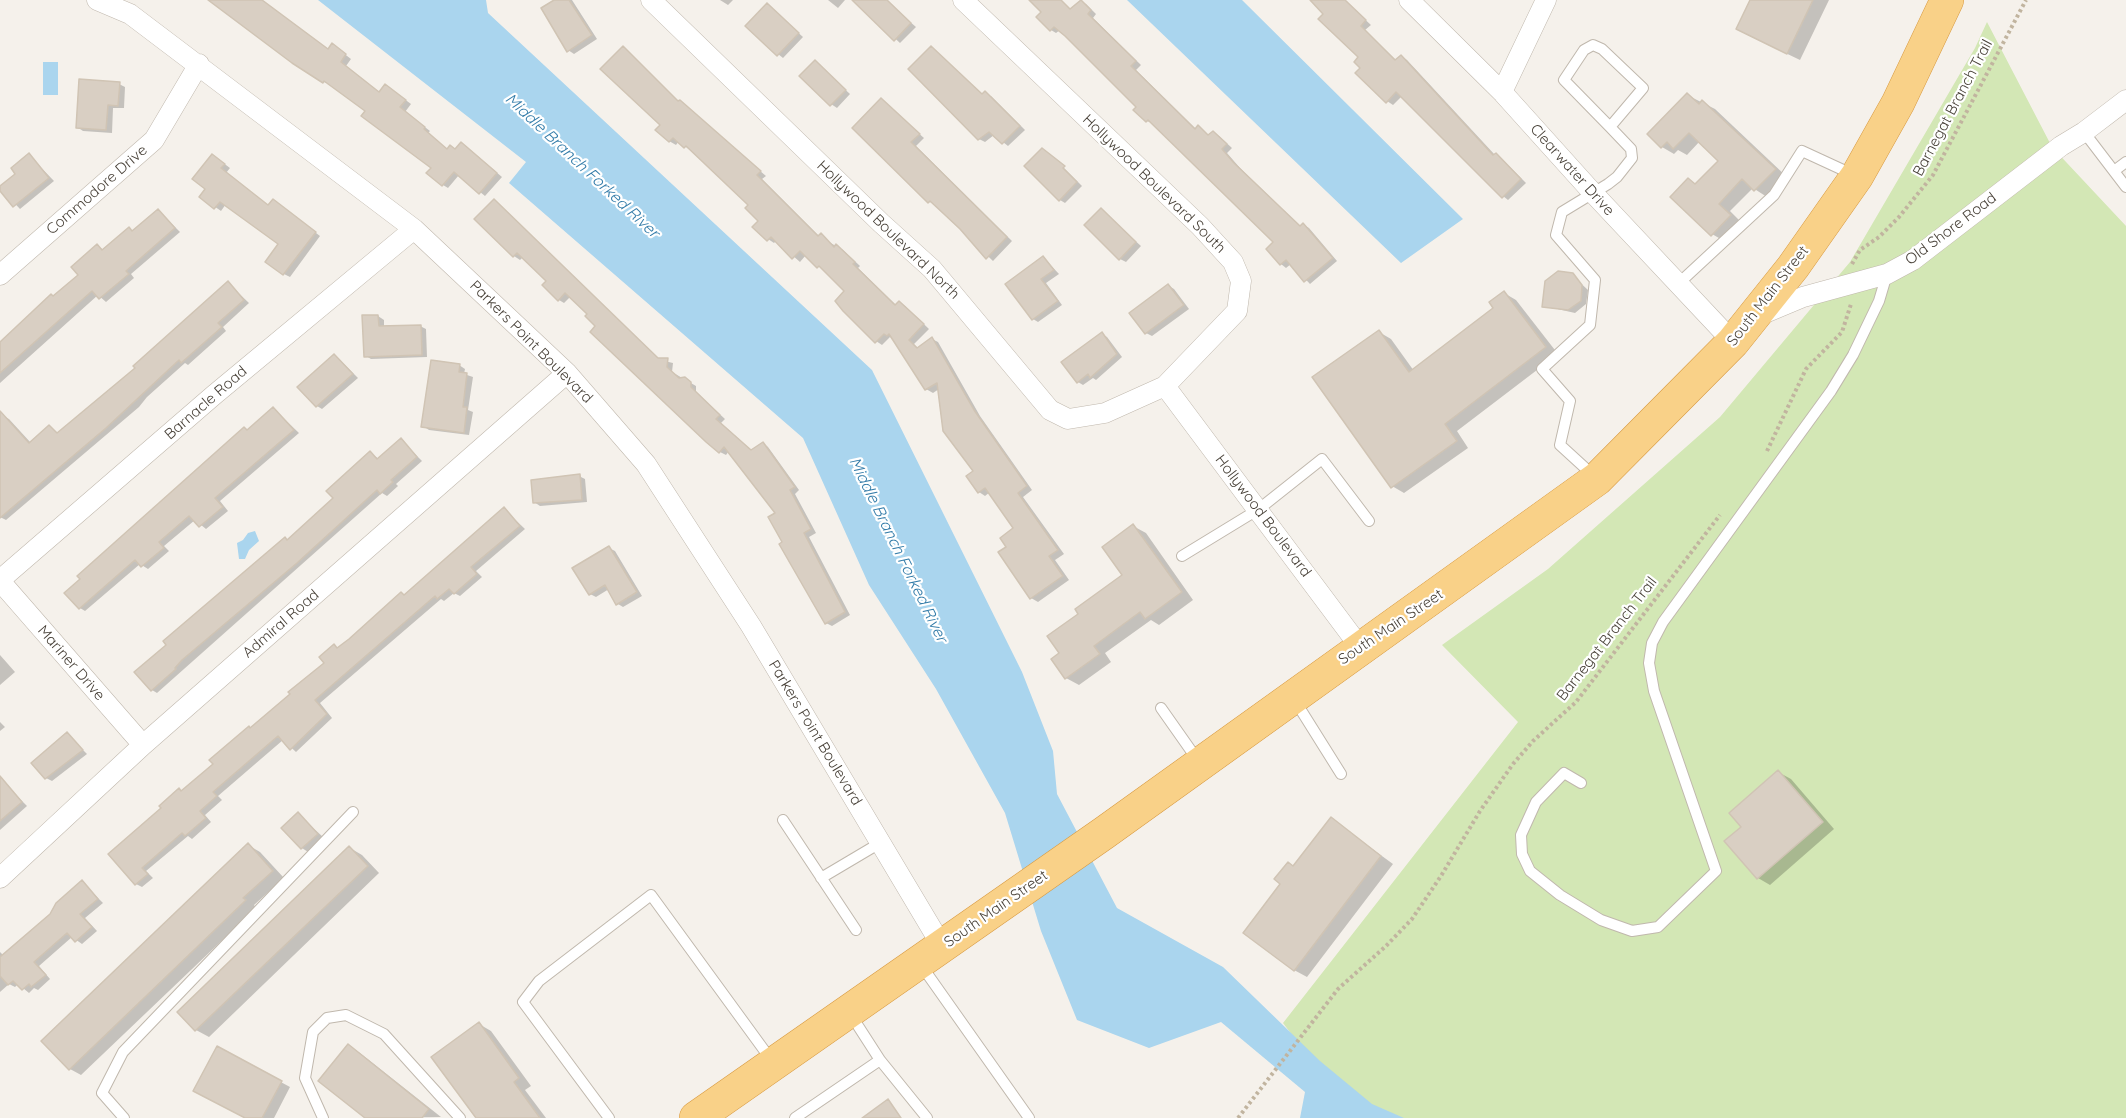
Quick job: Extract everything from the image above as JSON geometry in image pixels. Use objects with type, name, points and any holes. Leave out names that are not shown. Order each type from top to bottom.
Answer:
[{"type":"highway","name":"South Main Street","points":[[696,1118],[1104,833],[1199,762],[1360,647],[1406,618],[1598,479],[1755,317],[1857,176],[1898,103],[1947,0]]},
{"type":"street","name":"Parkers Point Boulevard","points":[[98,0],[130,14],[200,64],[414,229],[567,373],[646,464],[751,626],[880,843],[930,954]]},
{"type":"street","name":"Hollywood Boulevard North","points":[[651,0],[881,223],[932,268],[1050,410],[1068,418],[1105,413],[1165,386]]},
{"type":"street","name":"Hollywood Boulevard South","points":[[963,0],[1200,226],[1233,262],[1241,281],[1237,311],[1165,386]]},
{"type":"street","name":"Clearwater Drive","points":[[1409,0],[1502,92],[1733,342]]},
{"type":"street","points":[[1502,92],[1546,0]]},
{"type":"street","name":"Commodore Drive","points":[[0,275],[154,140],[200,64]]},
{"type":"street","name":"Old Shore Road","points":[[1755,317],[1803,297],[1887,274],[1913,260],[2061,146],[2084,132],[2126,100]]},
{"type":"street","name":"Barnacle Road","points":[[0,581],[213,395],[414,229]]},
{"type":"street","name":"Admiral Road","points":[[0,878],[143,745],[567,373]]},
{"type":"street","name":"Hollywood Boulevard","points":[[1165,386],[1360,647]]},
{"type":"street","name":"Mariner Drive","points":[[0,581],[143,745]]},
{"type":"lane","points":[[1598,479],[1560,445],[1570,400],[1542,369],[1590,325],[1595,280],[1556,235],[1562,212],[1617,177],[1632,158],[1631,149],[1564,80],[1584,50],[1593,45],[1602,49],[1643,88],[1610,127]]},
{"type":"lane","points":[[2084,132],[2126,187]]},
{"type":"lane","points":[[1678,284],[1774,195],[1802,151],[1857,176]]},
{"type":"lane","points":[[2114,171],[2126,162]]},
{"type":"lane","points":[[1581,783],[1564,773],[1536,802],[1521,835],[1522,854],[1530,871],[1560,895],[1601,920],[1632,931],[1658,927],[1716,871],[1654,691],[1649,663],[1652,643],[1669,614],[1831,391],[1853,355],[1879,302],[1887,274]]},
{"type":"lane","points":[[1182,556],[1258,509],[1322,459],[1369,521]]},
{"type":"lane","points":[[1292,696],[1341,774]]},
{"type":"lane","points":[[1161,708],[1199,762]]},
{"type":"lane","points":[[124,1118],[102,1093],[123,1052],[353,812]]},
{"type":"lane","points":[[783,820],[856,930]]},
{"type":"lane","points":[[821,878],[880,843]]},
{"type":"lane","points":[[609,1118],[523,1002],[539,981],[651,895],[774,1063]]},
{"type":"lane","points":[[930,954],[1029,1118]]},
{"type":"lane","points":[[849,1012],[880,1060],[927,1118]]},
{"type":"lane","points":[[323,1118],[305,1078],[313,1032],[327,1018],[346,1015],[384,1034],[460,1118]]},
{"type":"lane","points":[[795,1118],[880,1060]]},
{"type":"path","name":"Barnegat Branch Trail","points":[[1850,267],[1860,250],[1879,237],[1899,217],[1933,175],[2026,0]]},
{"type":"path","points":[[1766,452],[1806,369],[1842,332],[1849,317],[1851,296]]},
{"type":"path","name":"Barnegat Branch Trail","points":[[1238,1118],[1338,989],[1412,919],[1442,876],[1480,811],[1513,764],[1533,741],[1576,702],[1727,506]]},
{"type":"green space","points":[[1987,22],[2052,147],[2126,226],[2126,1118],[1350,1118],[1330,1085],[1283,1023],[1518,722],[1442,645],[1548,569],[1720,417],[1850,262],[1975,48]]},
{"type":"water","name":"Middle Branch Forked River","points":[[318,0],[486,0],[488,13],[872,370],[1022,672],[1053,751],[1057,794],[1117,908],[1223,967],[1320,1061],[1372,1104],[1404,1118],[1300,1118],[1305,1092],[1221,1022],[1149,1048],[1077,1020],[1041,931],[1005,813],[936,689],[869,585],[803,438],[509,183],[526,162]]},
{"type":"water","points":[[1127,0],[1242,0],[1463,219],[1401,263]]},
{"type":"water","points":[[43,62],[58,62],[58,95],[43,95]]},
{"type":"water","points":[[255,531],[259,541],[249,550],[245,559],[239,559],[237,543],[243,540],[248,533]]},
{"type":"building","points":[[208,0],[262,0],[328,49],[332,43],[346,54],[341,62],[379,92],[385,84],[406,100],[400,107],[447,149],[450,145],[455,149],[461,142],[497,173],[479,194],[454,172],[442,186],[426,173],[431,168],[361,116],[365,111],[324,81],[323,83],[292,63]]},
{"type":"building","points":[[554,0],[569,0],[592,35],[567,52],[541,8]]},
{"type":"building","points":[[852,0],[887,0],[911,23],[894,41]]},
{"type":"building","points":[[1029,0],[1061,0],[1070,9],[1081,0],[1091,10],[1088,14],[1136,61],[1131,66],[1195,129],[1198,125],[1208,135],[1213,131],[1227,144],[1222,149],[1234,163],[1300,226],[1303,223],[1333,258],[1304,282],[1286,260],[1280,265],[1266,249],[1273,242],[1148,120],[1146,122],[1133,110],[1136,107],[1065,36],[1054,27],[1050,31],[1036,17],[1041,12]]},
{"type":"building","points":[[1310,0],[1345,0],[1366,20],[1361,26],[1395,60],[1401,55],[1493,155],[1496,153],[1521,179],[1502,198],[1396,92],[1386,103],[1355,73],[1360,68],[1354,62],[1358,57],[1318,19],[1323,14]]},
{"type":"building","points":[[1750,0],[1813,0],[1787,54],[1736,29]]},
{"type":"building","points":[[767,3],[799,33],[777,56],[745,26]]},
{"type":"building","points":[[623,46],[678,101],[680,100],[761,171],[757,175],[818,236],[821,233],[834,247],[836,244],[895,305],[899,301],[924,324],[909,340],[917,348],[932,337],[974,410],[1027,486],[1018,493],[1058,550],[1049,556],[1063,576],[1030,599],[998,552],[1006,547],[1000,538],[1013,528],[985,488],[978,493],[966,476],[973,471],[943,431],[937,383],[925,390],[889,334],[887,336],[884,334],[875,343],[843,311],[835,301],[844,291],[819,266],[817,268],[800,251],[792,259],[771,237],[767,241],[752,227],[758,221],[745,208],[748,205],[686,146],[684,148],[673,138],[669,142],[655,130],[660,125],[600,69]]},
{"type":"building","points":[[931,46],[982,94],[985,91],[1020,126],[1002,144],[989,132],[978,140],[908,69]]},
{"type":"building","points":[[815,60],[846,90],[830,106],[799,76]]},
{"type":"building","points":[[79,79],[120,82],[118,106],[108,105],[106,130],[76,128]]},
{"type":"building","points":[[1687,93],[1699,104],[1702,100],[1776,169],[1754,191],[1742,179],[1719,204],[1731,215],[1711,236],[1670,197],[1688,178],[1695,184],[1718,161],[1689,133],[1673,149],[1667,142],[1661,148],[1647,134]]},
{"type":"building","points":[[881,98],[920,134],[911,142],[1007,237],[986,259],[960,229],[930,201],[928,203],[852,128]]},
{"type":"building","points":[[1042,148],[1065,166],[1063,168],[1077,182],[1059,201],[1024,166]]},
{"type":"building","points":[[29,153],[49,178],[13,207],[0,191],[0,186],[15,174],[11,168]]},
{"type":"building","points":[[212,154],[225,164],[221,168],[268,205],[273,199],[316,232],[283,275],[265,262],[278,244],[220,202],[214,209],[199,197],[205,189],[192,179]]},
{"type":"building","points":[[494,199],[658,358],[668,358],[667,367],[679,378],[685,377],[691,382],[691,387],[720,415],[716,419],[751,450],[763,442],[795,487],[790,490],[811,529],[804,533],[845,612],[825,624],[779,544],[782,542],[768,517],[775,513],[724,447],[719,453],[706,442],[590,332],[595,326],[585,316],[587,314],[565,293],[558,301],[542,285],[546,281],[517,253],[513,257],[474,219]]},
{"type":"building","points":[[1101,208],[1136,242],[1119,260],[1084,225]]},
{"type":"building","points":[[158,209],[175,228],[126,271],[129,274],[99,299],[92,291],[0,373],[0,342],[51,294],[53,296],[78,275],[71,267],[97,244],[102,250],[129,227],[132,231]]},
{"type":"building","points":[[1043,256],[1054,270],[1041,279],[1058,301],[1032,320],[1005,284]]},
{"type":"building","points":[[1558,271],[1573,273],[1582,285],[1581,301],[1568,310],[1542,307],[1545,281]]},
{"type":"building","points":[[228,281],[244,300],[218,323],[222,327],[181,363],[179,360],[106,428],[0,518],[0,411],[29,443],[49,425],[57,433],[135,368],[133,366]]},
{"type":"building","points":[[1168,284],[1184,305],[1145,334],[1129,313]]},
{"type":"building","points":[[1504,291],[1546,347],[1445,424],[1457,441],[1391,488],[1312,377],[1379,330],[1409,372],[1493,308],[1489,302]]},
{"type":"building","points":[[362,315],[378,315],[379,326],[421,325],[422,355],[364,357]]},
{"type":"building","points":[[1102,332],[1117,354],[1090,378],[1088,374],[1077,383],[1061,362]]},
{"type":"building","points":[[334,354],[353,374],[316,407],[297,387]]},
{"type":"building","points":[[431,360],[460,364],[459,372],[467,373],[463,407],[467,407],[464,433],[421,427]]},
{"type":"building","points":[[273,407],[294,430],[215,498],[223,507],[199,527],[189,516],[159,542],[164,548],[141,567],[135,560],[79,609],[64,593],[80,579],[77,576],[244,427],[247,430]]},
{"type":"building","points":[[401,438],[417,457],[391,480],[393,482],[380,494],[377,490],[297,563],[182,660],[176,669],[151,691],[134,672],[166,645],[163,641],[285,537],[287,540],[333,498],[326,491],[370,451],[377,459]]},
{"type":"building","points":[[580,474],[582,500],[533,503],[531,480]]},
{"type":"building","points":[[504,507],[520,526],[471,567],[477,574],[454,594],[449,589],[437,599],[435,596],[315,700],[327,714],[290,750],[278,736],[213,792],[217,796],[200,811],[206,818],[185,836],[182,833],[142,868],[148,874],[135,885],[108,854],[161,808],[159,806],[179,788],[181,791],[213,764],[209,760],[249,726],[250,728],[290,694],[288,692],[324,663],[319,657],[334,644],[337,648],[349,639],[401,592],[404,595]]},
{"type":"building","points":[[1133,524],[1182,592],[1145,619],[1140,612],[1094,646],[1100,654],[1065,679],[1051,659],[1059,653],[1047,636],[1078,614],[1075,609],[1122,575],[1102,547]]},
{"type":"building","points":[[609,546],[637,592],[616,605],[605,585],[589,595],[572,568]]},
{"type":"building","points":[[67,732],[83,750],[45,779],[31,763]]},
{"type":"building","points":[[1778,770],[1823,822],[1757,879],[1724,841],[1741,827],[1729,813]]},
{"type":"building","points":[[0,776],[22,802],[0,821]]},
{"type":"building","points":[[298,812],[318,834],[301,849],[281,828]]},
{"type":"building","points":[[1331,817],[1381,856],[1294,971],[1243,933],[1280,884],[1274,879],[1288,862],[1293,866]]},
{"type":"building","points":[[248,843],[273,871],[243,898],[246,900],[69,1070],[41,1041]]},
{"type":"building","points":[[349,846],[368,866],[195,1031],[177,1012]]},
{"type":"building","points":[[82,880],[98,899],[80,914],[92,927],[75,942],[67,933],[34,962],[46,975],[31,987],[29,984],[22,990],[13,981],[8,985],[0,976],[0,957],[50,914],[56,903]]},
{"type":"building","points":[[479,1022],[519,1078],[514,1082],[540,1118],[476,1118],[431,1057]]},
{"type":"building","points":[[348,1044],[429,1109],[422,1118],[365,1118],[318,1081]]},
{"type":"building","points":[[217,1046],[282,1081],[262,1118],[245,1118],[193,1091]]},
{"type":"building","points":[[888,1099],[901,1118],[862,1118]]}]
